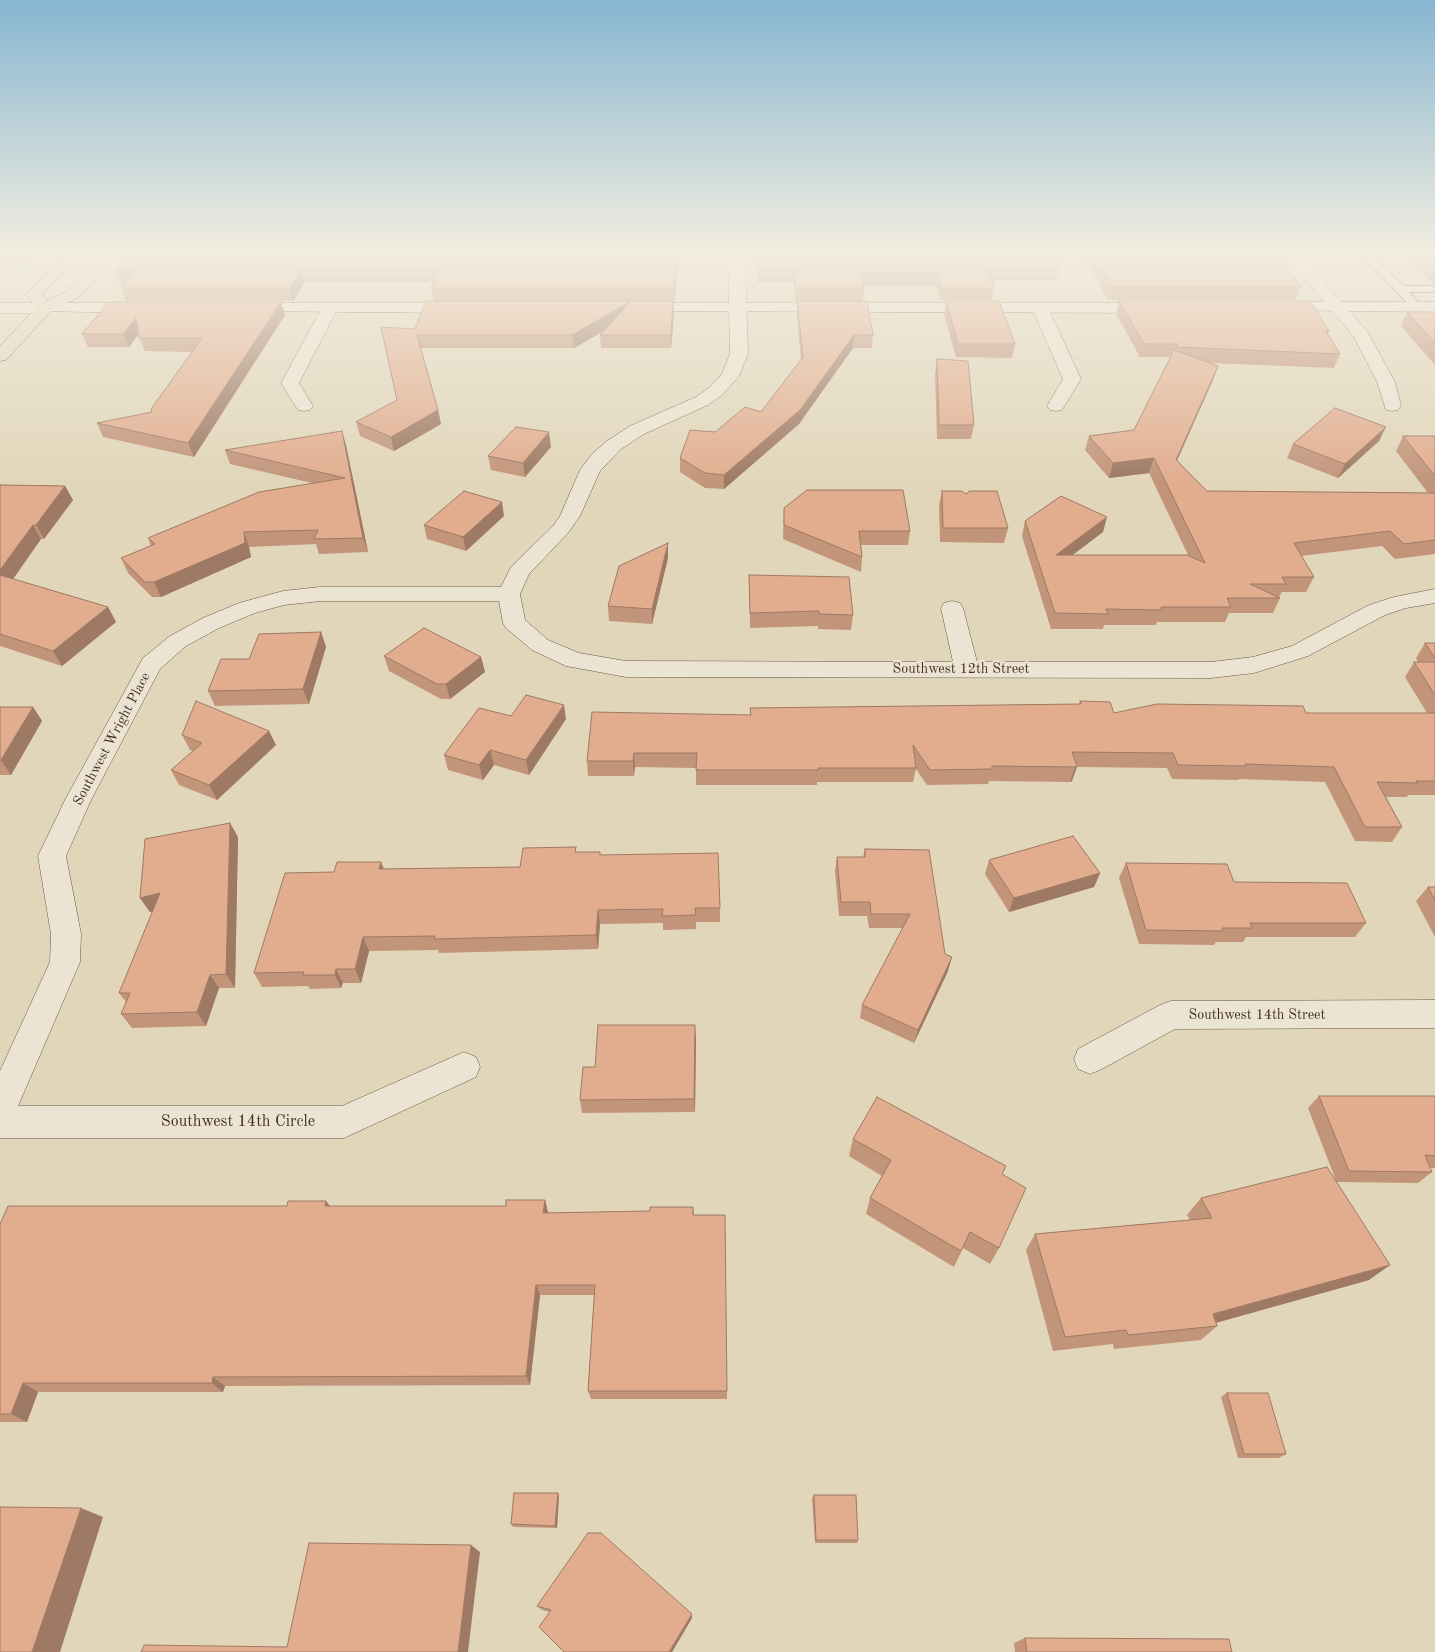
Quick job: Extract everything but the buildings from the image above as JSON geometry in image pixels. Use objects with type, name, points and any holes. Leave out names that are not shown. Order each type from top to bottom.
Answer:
[{"type":"main road","points":[[0,356],[24,330]]},
{"type":"street","points":[[304,406],[292,390],[290,383],[318,330]]},
{"type":"street","points":[[509,594],[519,572],[561,529],[570,516],[590,470],[599,458],[637,430],[702,400],[716,391],[730,376],[740,354],[739,330]]},
{"type":"street","points":[[1050,330],[1072,380],[1056,406]]},
{"type":"street","points":[[1355,330],[1365,343],[1386,382],[1392,406]]},
{"type":"street","name":"Southwest Wright Place","points":[[0,1108],[65,962],[66,934],[52,856],[83,792],[151,664],[178,641],[211,622],[246,608],[283,598],[320,594],[509,594]]},
{"type":"street","name":"Southwest 12th Street","points":[[509,594],[514,622],[540,644],[574,660],[626,669],[1211,670],[1254,665],[1300,650],[1377,610],[1402,602],[1435,596]]},
{"type":"street","points":[[952,608],[966,669]]},
{"type":"street","name":"Southwest 14th Street","points":[[1090,1059],[1171,1015],[1435,1014]]},
{"type":"street","name":"Southwest 14th Circle","points":[[0,1122],[344,1122],[464,1067]]}]
